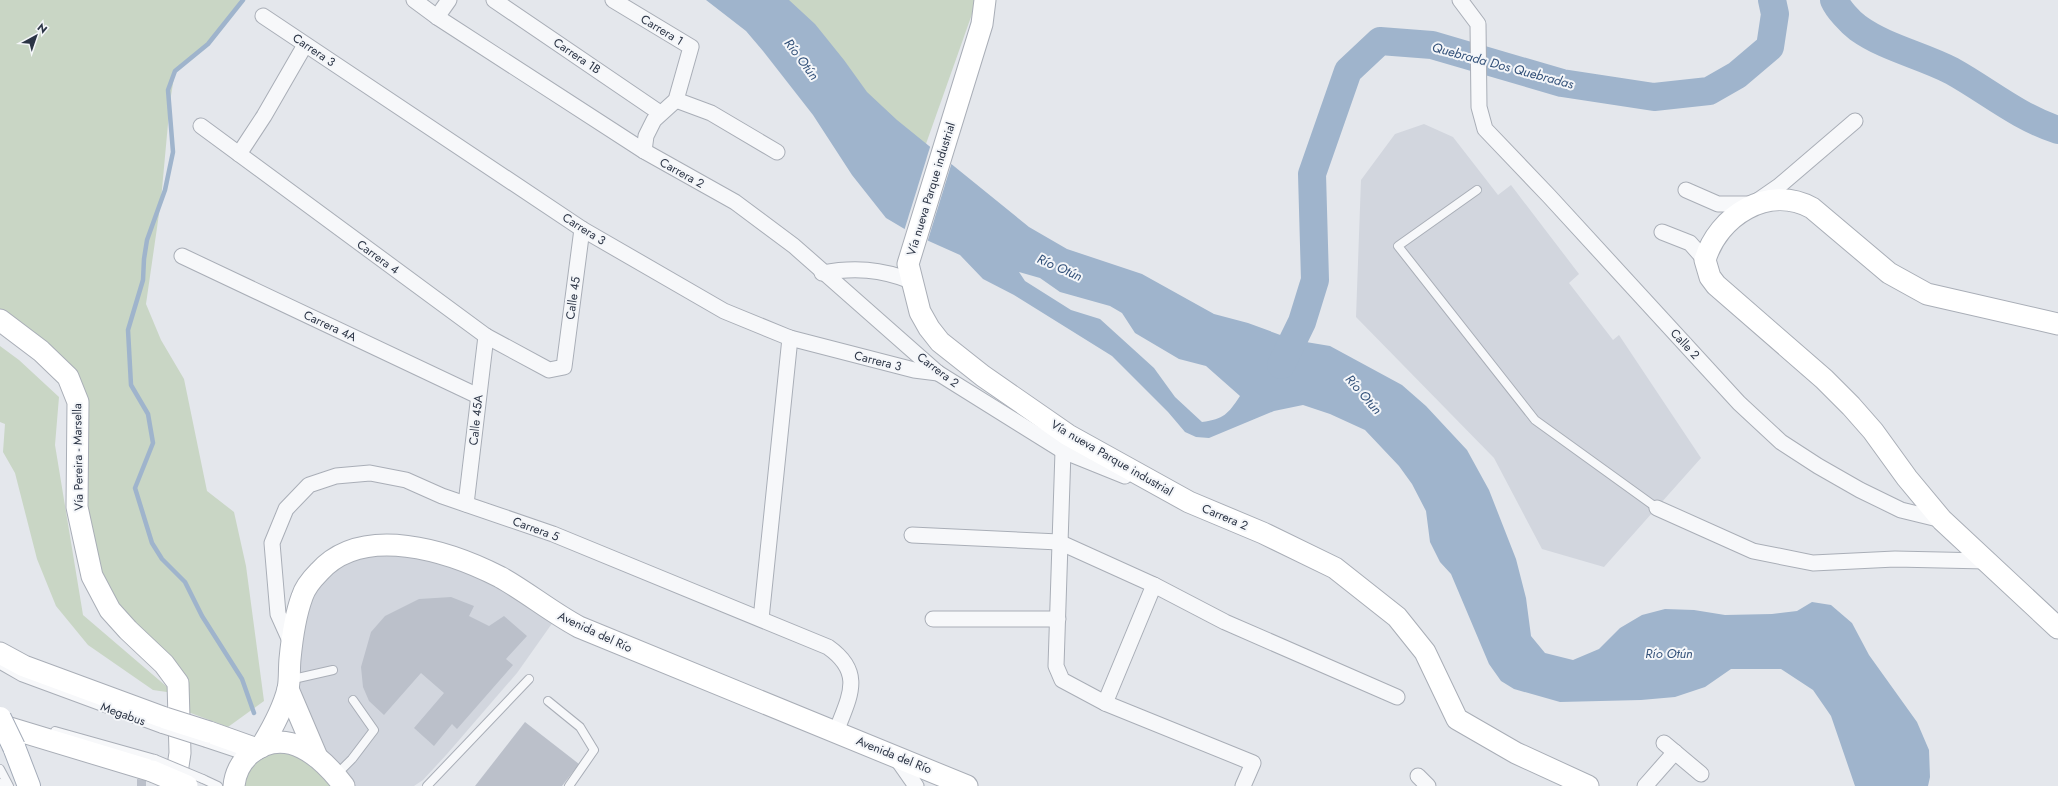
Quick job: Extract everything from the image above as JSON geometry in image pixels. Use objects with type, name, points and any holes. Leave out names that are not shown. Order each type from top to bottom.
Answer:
[{"type":"main road","name":"Vía nueva Parque industrial","points":[[985,0],[982,24],[909,272],[920,312],[929,328],[940,342],[983,376],[1068,435],[1189,502]]},
{"type":"main road","points":[[2058,324],[1927,294],[1890,273],[1812,208],[1800,201],[1786,198],[1772,199],[1753,204],[1726,226],[1709,248],[1705,260],[1710,277],[1729,298],[1812,369],[1851,406],[1873,431],[1907,478],[1942,520],[2058,628]]},
{"type":"main road","name":"Vía Pereira - Marsella","points":[[0,320],[41,351],[68,377],[78,402],[77,507],[92,576],[110,610],[128,630],[164,664],[178,683],[180,753],[175,786]]},
{"type":"main road","name":"Carrera 2","points":[[1189,502],[1263,533],[1335,568],[1397,617],[1425,652],[1457,719],[1516,753],[1588,786]]},
{"type":"main road","name":"Avenida del Río","points":[[234,786],[236,774],[274,725],[288,685],[291,643],[302,595],[311,581],[324,566],[340,555],[366,546],[391,545],[436,553],[484,570],[521,589],[562,618],[579,627],[967,786]]},
{"type":"main road","points":[[0,653],[24,666],[164,724],[255,751],[274,743],[287,743],[308,750],[317,757],[340,781]]},
{"type":"main road","name":"Avenida del Río","points":[[288,685],[317,757]]},
{"type":"main road","points":[[0,717],[14,747],[29,786]]},
{"type":"main road","points":[[0,725],[154,765],[195,782]]},
{"type":"street","name":"Carrera 2","points":[[414,0],[437,17],[644,152],[735,202],[794,246],[938,373],[1063,451],[1189,502]]},
{"type":"street","points":[[437,17],[449,0]]},
{"type":"street","name":"Carrera 1B","points":[[494,0],[660,113]]},
{"type":"street","name":"Carrera 1","points":[[613,0],[691,47],[676,100]]},
{"type":"street","name":"Calle 2","points":[[1460,0],[1478,24],[1479,107],[1485,129],[1550,196],[1739,403],[1781,442],[1818,466],[1860,490],[1902,510],[1942,520]]},
{"type":"street","name":"Carrera 3","points":[[263,16],[582,229],[724,312],[790,338],[914,370],[938,373]]},
{"type":"street","points":[[238,154],[264,116],[305,44]]},
{"type":"street","points":[[644,152],[646,136],[654,120],[676,100],[711,113],[776,152]]},
{"type":"street","points":[[1686,190],[1718,204],[1753,204],[1779,186],[1855,121]]},
{"type":"street","name":"Carrera 4","points":[[201,126],[486,336],[549,370],[564,368]]},
{"type":"street","name":"Calle 45","points":[[564,368],[582,229]]},
{"type":"street","points":[[1662,232],[1690,244],[1705,260]]},
{"type":"street","name":"Carrera 4A","points":[[182,256],[478,396]]},
{"type":"street","points":[[822,272],[861,268],[880,271],[909,272]]},
{"type":"street","name":"Calle 45A","points":[[466,504],[486,336]]},
{"type":"street","points":[[761,619],[790,338]]},
{"type":"street","points":[[1063,451],[1056,666],[1062,680],[1105,703],[1253,762],[1243,786]]},
{"type":"street","name":"Carrera 5","points":[[291,643],[278,614],[272,543],[286,509],[309,485],[336,476],[370,473],[406,480],[466,504],[553,534],[828,647],[840,656],[848,667],[851,692],[836,732]]},
{"type":"street","points":[[1657,508],[1753,551],[1812,563],[1895,559],[1986,562]]},
{"type":"street","points":[[912,535],[1059,542],[1154,585],[1225,622],[1397,697]]},
{"type":"street","points":[[1105,703],[1154,585]]},
{"type":"street","points":[[933,619],[1058,619]]},
{"type":"street","points":[[1645,786],[1669,748],[1701,774]]},
{"type":"street","points":[[894,755],[916,786]]},
{"type":"lane","points":[[1477,190],[1398,246],[1536,420],[1657,508]]},
{"type":"lane","name":"Megabus","points":[[0,665],[21,677],[164,724]]},
{"type":"lane","points":[[288,685],[333,670]]},
{"type":"lane","points":[[426,786],[529,679]]},
{"type":"lane","points":[[340,781],[352,759],[374,730],[353,700]]},
{"type":"lane","points":[[548,701],[580,727],[594,750],[569,786]]},
{"type":"lane","points":[[0,717],[22,722]]},
{"type":"lane","points":[[44,728],[154,765]]},
{"type":"lane","points":[[0,769],[9,786]]},
{"type":"lane","points":[[195,782],[218,786]]},
{"type":"shaded area","points":[[1424,124],[1453,137],[1498,195],[1511,185],[1579,274],[1569,283],[1613,340],[1619,335],[1701,458],[1604,567],[1542,549],[1494,458],[1356,317],[1361,180],[1395,134]]},
{"type":"shaded area","points":[[436,553],[558,615],[517,673],[423,780],[414,786],[344,786],[288,689],[296,615],[340,555]]},
{"type":"green space","points":[[0,0],[240,0],[238,6],[208,44],[175,71],[170,102],[161,200],[146,304],[161,340],[184,379],[207,491],[234,512],[246,566],[264,701],[228,727],[180,709],[174,693],[153,690],[88,645],[56,606],[37,559],[15,473],[3,452],[5,424],[0,422],[0,346],[19,360],[59,397],[55,445],[83,615],[173,692],[116,617],[90,565],[78,402],[0,320]]},
{"type":"green space","points":[[775,0],[977,0],[916,172]]},
{"type":"green space","points":[[278,742],[344,786],[234,786],[236,773]]},
{"type":"water","name":"Río Otún","points":[[706,0],[789,0],[815,24],[867,92],[897,120],[1029,227],[1067,249],[1142,274],[1214,314],[1248,323],[1294,340],[1330,346],[1402,385],[1426,406],[1467,450],[1489,490],[1516,559],[1526,598],[1531,636],[1545,653],[1573,660],[1599,649],[1620,628],[1642,615],[1665,609],[1694,610],[1725,615],[1772,614],[1797,611],[1812,602],[1831,605],[1852,623],[1869,655],[1917,722],[1929,750],[1930,777],[1928,786],[1855,786],[1831,716],[1813,690],[1781,669],[1731,669],[1705,687],[1675,697],[1641,700],[1560,702],[1514,689],[1501,681],[1489,664],[1451,574],[1440,562],[1430,542],[1426,511],[1412,484],[1399,466],[1365,430],[1330,414],[1303,405],[1274,411],[1209,438],[1196,437],[1185,432],[1168,412],[1112,356],[1014,295],[983,279],[960,255],[913,234],[886,218],[852,175],[813,115],[746,31]],"holes":[[[1019,272],[1040,278],[1060,292],[1110,306],[1122,313],[1135,333],[1179,359],[1206,366],[1240,396],[1225,415],[1216,419],[1202,422],[1175,397],[1154,368],[1100,319],[1071,310],[1025,281]]]},
{"type":"pier","points":[[931,144],[952,162],[927,243],[904,231]]},
{"type":"building","points":[[451,597],[474,606],[469,616],[489,626],[504,616],[527,636],[506,659],[513,665],[457,729],[452,724],[434,746],[414,728],[444,693],[421,673],[384,715],[369,701],[363,687],[361,667],[371,632],[385,616],[419,599]]},
{"type":"building","points":[[525,722],[579,764],[562,786],[475,786]]},
{"type":"building","points":[[137,779],[146,780],[146,786],[137,786]]},
{"type":"waterway","points":[[243,0],[208,44],[175,71],[168,90],[173,152],[165,190],[147,240],[143,280],[128,330],[131,385],[148,414],[153,443],[135,488],[152,543],[162,559],[185,582],[202,616],[242,679],[254,713]]},
{"type":"waterway","name":"Quebrada Dos Quebradas","points":[[1281,365],[1302,322],[1315,280],[1312,174],[1348,71],[1380,41],[1432,45],[1562,83],[1654,97],[1709,91],[1737,75],[1770,47],[1775,14],[1772,0]]},
{"type":"waterway","name":"Quebrada Dos Quebradas","points":[[1834,0],[1848,19],[1869,35],[1952,71],[2016,111],[2043,125],[2058,130]]}]
